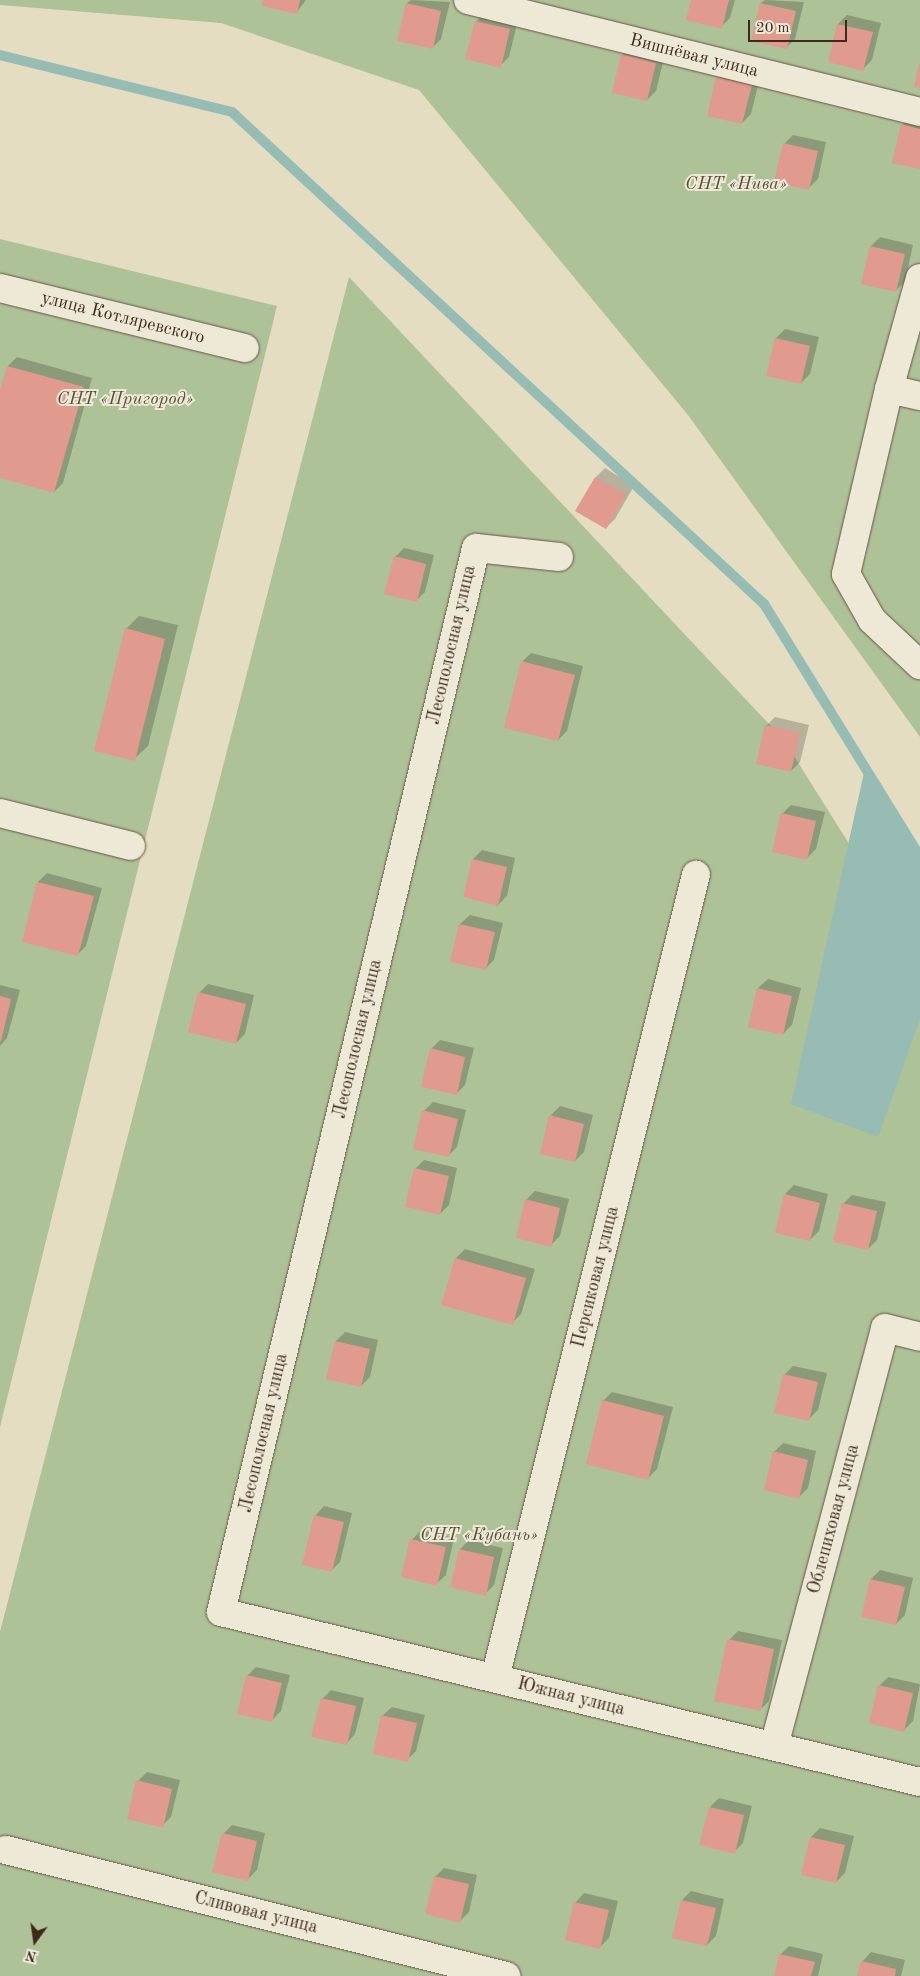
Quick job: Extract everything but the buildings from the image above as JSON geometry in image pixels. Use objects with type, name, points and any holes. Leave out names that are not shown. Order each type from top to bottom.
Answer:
[{"type":"street","name":"Вишнёвая улица","points":[[468,0],[920,112]]},
{"type":"street","points":[[920,278],[889,389],[846,574],[872,620],[920,665]]},
{"type":"street","name":"улица Котляревского","points":[[0,288],[245,348]]},
{"type":"street","points":[[889,389],[920,396]]},
{"type":"street","name":"Лесополосная улица","points":[[221,1612],[476,548],[559,557]]},
{"type":"street","points":[[0,813],[131,846]]},
{"type":"street","name":"Персиковая улица","points":[[495,1678],[696,875]]},
{"type":"street","name":"Облепиховая улица","points":[[774,1746],[885,1328],[920,1336]]},
{"type":"street","name":"Южная улица","points":[[221,1612],[920,1782]]},
{"type":"street","name":"Сливовая улица","points":[[6,1850],[506,1976]]},
{"type":"green space","name":"СНТ «Нива»","points":[[0,0],[920,0],[920,737],[688,415],[419,90],[221,23],[0,5]]},
{"type":"green space","name":"СНТ «Пригород»","points":[[0,239],[277,306],[0,1427]]},
{"type":"green space","name":"СНТ «Кубань»","points":[[349,277],[784,740],[920,957],[920,1976],[0,1976],[0,1632]]},
{"type":"water","points":[[865,768],[920,857],[920,1019],[878,1137],[791,1104]]},
{"type":"waterway","points":[[0,55],[232,112],[764,604],[920,857]]}]
